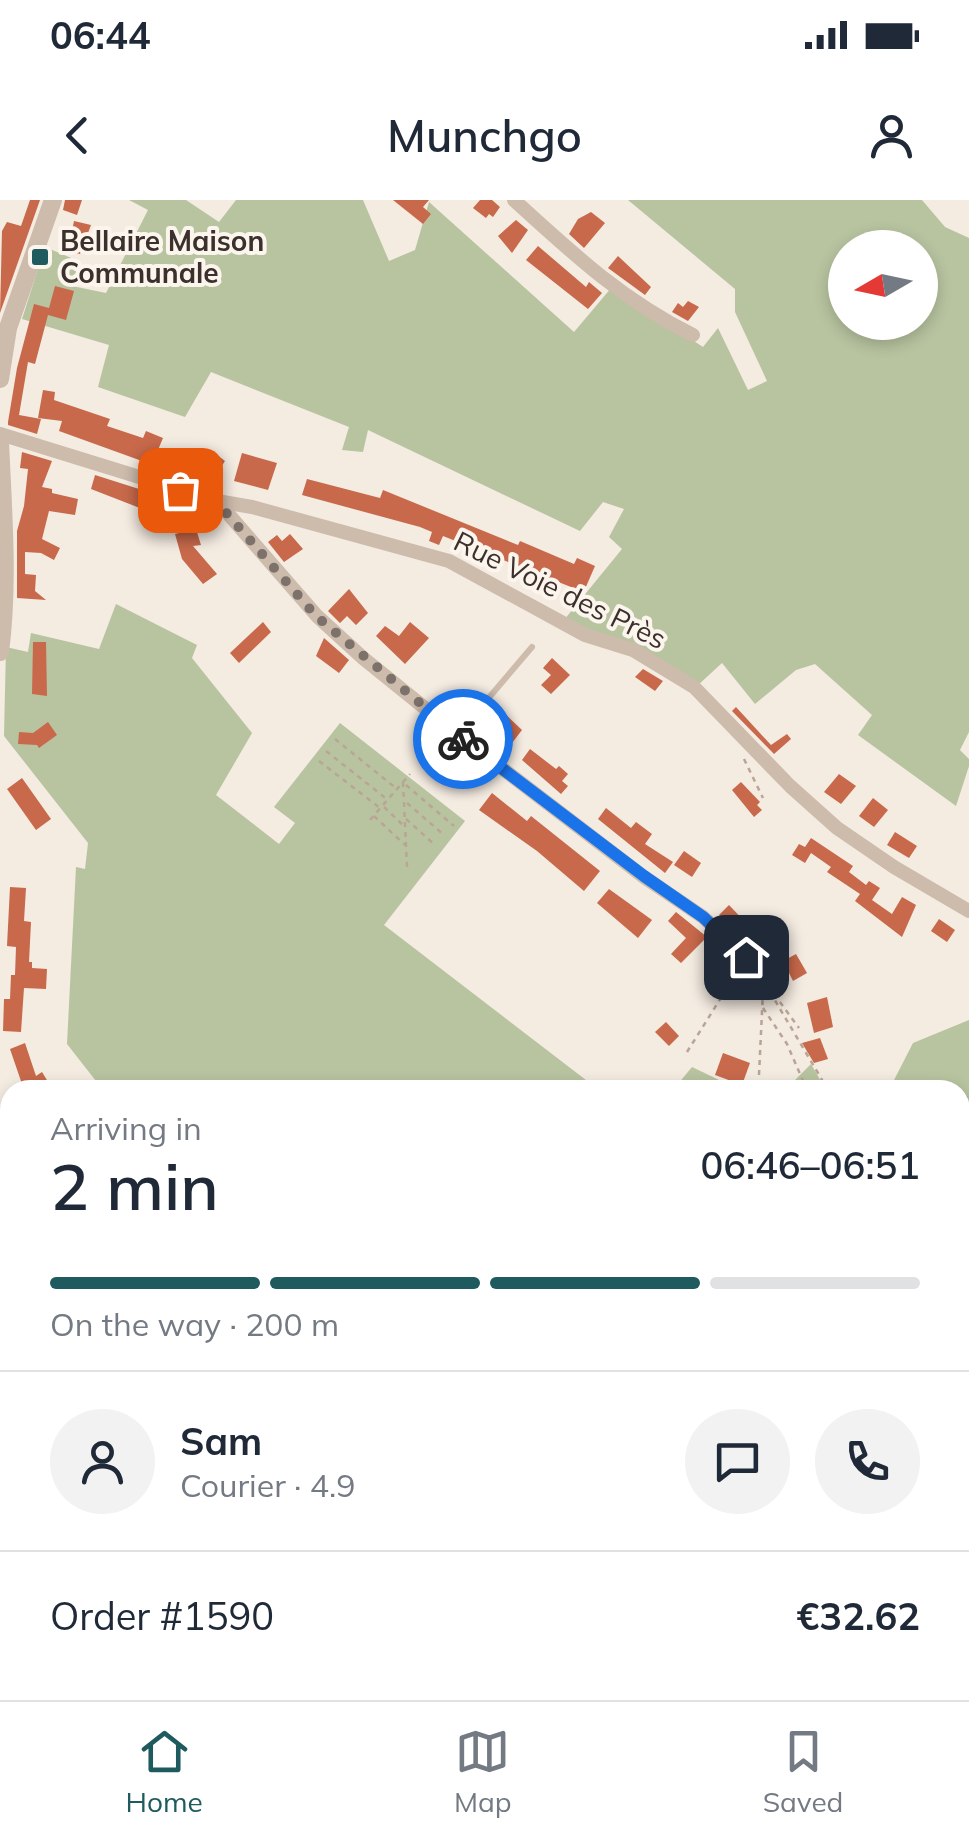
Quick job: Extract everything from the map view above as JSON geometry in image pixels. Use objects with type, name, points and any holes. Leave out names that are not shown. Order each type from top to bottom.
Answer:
[{"type":"street","points":[[0,379],[4,326],[53,200]]},
{"type":"street","points":[[514,200],[594,272],[648,313],[692,335]]},
{"type":"street","name":"Rue Voie des Près","points":[[0,434],[216,501],[252,506],[449,560],[585,636],[633,650],[694,688],[838,828],[894,868],[969,911]]},
{"type":"street","points":[[0,442],[4,516],[0,652]]},
{"type":"street","points":[[216,501],[316,616],[458,735],[703,917],[768,980]]},
{"type":"lane","points":[[458,735],[532,647]]},
{"type":"path","points":[[335,739],[397,789]]},
{"type":"path","points":[[748,742],[743,762],[763,798]]},
{"type":"path","points":[[326,751],[388,800]]},
{"type":"path","points":[[318,760],[405,827]]},
{"type":"path","points":[[406,846],[372,818],[410,774]]},
{"type":"path","points":[[403,782],[407,867]]},
{"type":"path","points":[[403,782],[454,826]]},
{"type":"path","points":[[404,801],[444,834]]},
{"type":"path","points":[[404,818],[435,844]]},
{"type":"path","points":[[687,1052],[746,957]]},
{"type":"path","points":[[759,1075],[762,1007],[768,980]]},
{"type":"path","points":[[768,980],[799,1028]]},
{"type":"path","points":[[768,980],[768,989],[822,1080]]},
{"type":"path","points":[[762,1007],[787,1044],[803,1080]]},
{"type":"green space","points":[[129,200],[186,200],[219,222],[236,200],[363,200],[389,261],[415,250],[429,202],[574,332],[612,287],[703,347],[718,328],[748,390],[767,381],[735,312],[735,289],[628,200],[922,200],[945,227],[969,238],[969,732],[960,750],[969,759],[969,766],[956,806],[858,735],[872,715],[815,664],[796,670],[755,704],[722,663],[697,686],[564,620],[622,549],[609,537],[624,509],[603,502],[580,531],[368,430],[363,452],[342,450],[349,427],[211,372],[185,417],[98,387],[109,345],[22,319],[45,247],[81,262],[72,286],[106,293],[148,210]]},
{"type":"green space","points":[[116,604],[197,645],[192,658],[252,733],[216,795],[279,844],[295,823],[274,807],[340,723],[465,821],[384,925],[586,1080],[95,1080],[67,1044],[76,867],[85,869],[88,843],[4,736],[6,647],[28,652],[31,633],[99,649]]},
{"type":"green space","points":[[969,1020],[969,1080],[894,1080],[913,1043]]},
{"type":"green space","points":[[811,1064],[820,1080],[795,1080]]},
{"type":"green space","points":[[692,1067],[719,1080],[681,1080]]},
{"type":"building","points":[[30,200],[40,200],[0,313],[2,231],[7,222],[21,226]]},
{"type":"building","points":[[65,200],[82,200],[77,215],[63,210]]},
{"type":"building","points":[[393,200],[429,200],[423,207],[431,214],[423,224]]},
{"type":"building","points":[[480,200],[492,200],[500,207],[493,217],[489,214],[486,218],[473,208]]},
{"type":"building","points":[[591,212],[605,223],[584,248],[569,234],[578,219]]},
{"type":"building","points":[[516,220],[528,230],[512,253],[498,236]]},
{"type":"building","points":[[74,221],[91,225],[80,254],[68,251]]},
{"type":"building","points":[[538,246],[586,287],[589,282],[602,293],[588,309],[526,260]]},
{"type":"building","points":[[618,256],[651,287],[645,295],[608,268]]},
{"type":"building","points":[[55,286],[74,291],[66,320],[48,315],[35,364],[28,362],[19,415],[41,419],[37,434],[8,422],[34,304],[49,308]]},
{"type":"building","points":[[688,301],[699,307],[688,321],[672,312],[678,303],[683,307]]},
{"type":"building","points":[[43,390],[55,392],[54,400],[110,419],[107,426],[143,438],[146,431],[163,438],[158,450],[186,473],[189,469],[194,472],[212,451],[225,461],[208,487],[185,480],[155,460],[153,465],[59,431],[62,421],[38,418]]},
{"type":"building","points":[[22,452],[52,461],[42,487],[78,499],[75,515],[49,511],[42,539],[60,548],[54,560],[41,553],[25,552],[25,574],[36,575],[35,591],[46,600],[17,598],[17,531],[28,469],[20,468]]},
{"type":"building","points":[[242,453],[277,463],[268,490],[234,481]]},
{"type":"building","points":[[95,475],[158,495],[154,506],[147,504],[145,510],[91,489]]},
{"type":"building","points":[[307,479],[380,498],[383,490],[518,545],[520,541],[574,564],[577,558],[595,566],[585,589],[578,585],[576,589],[443,536],[439,545],[429,541],[432,532],[420,527],[302,495]]},
{"type":"building","points":[[196,529],[201,545],[193,546],[217,574],[203,584],[182,559],[175,534]]},
{"type":"building","points":[[290,534],[303,549],[284,562],[268,542],[277,535],[282,541]]},
{"type":"building","points":[[349,589],[368,613],[356,625],[347,616],[340,623],[328,611]]},
{"type":"building","points":[[263,622],[271,632],[239,663],[230,653]]},
{"type":"building","points":[[410,622],[429,638],[405,664],[376,636],[385,626],[399,636]]},
{"type":"building","points":[[324,638],[349,660],[339,673],[316,656]]},
{"type":"building","points":[[33,642],[46,642],[47,696],[32,694]]},
{"type":"building","points":[[552,658],[570,675],[551,694],[541,685],[551,675],[543,668]]},
{"type":"building","points":[[643,669],[663,681],[655,691],[635,677]]},
{"type":"building","points":[[736,707],[771,745],[787,734],[791,739],[774,754],[732,711]]},
{"type":"building","points":[[502,711],[522,730],[512,743],[491,727],[485,734],[475,725],[483,715],[492,723]]},
{"type":"building","points":[[48,722],[57,735],[39,748],[18,744],[19,732],[33,733]]},
{"type":"building","points":[[530,749],[568,774],[562,781],[568,786],[561,794],[522,760]]},
{"type":"building","points":[[839,774],[856,786],[841,804],[824,792]]},
{"type":"building","points":[[22,778],[51,819],[36,830],[7,789]]},
{"type":"building","points":[[741,782],[760,802],[757,805],[762,810],[754,817],[732,790]]},
{"type":"building","points":[[492,793],[527,821],[531,816],[600,871],[584,891],[479,810]]},
{"type":"building","points":[[873,798],[888,810],[874,827],[859,816]]},
{"type":"building","points":[[606,808],[631,828],[636,822],[652,834],[645,844],[673,862],[665,873],[598,819]]},
{"type":"building","points":[[895,832],[917,846],[909,858],[887,845]]},
{"type":"building","points":[[811,838],[853,866],[849,872],[866,885],[869,881],[880,888],[872,900],[892,914],[902,897],[916,905],[902,937],[855,901],[860,894],[827,872],[831,867],[811,853],[805,863],[792,855],[799,844],[805,847]]},
{"type":"building","points":[[684,851],[701,863],[692,877],[674,865]]},
{"type":"building","points":[[10,887],[26,888],[24,921],[31,922],[29,962],[32,968],[47,969],[46,989],[24,988],[21,1032],[3,1031],[4,999],[10,999],[11,975],[15,975],[16,947],[7,946]]},
{"type":"building","points":[[609,889],[652,920],[638,938],[597,903]]},
{"type":"building","points":[[729,905],[749,926],[739,936],[719,915]]},
{"type":"building","points":[[676,912],[707,937],[681,963],[671,954],[686,938],[668,921]]},
{"type":"building","points":[[939,919],[955,930],[947,942],[931,931]]},
{"type":"building","points":[[765,925],[779,937],[768,950],[754,937]]},
{"type":"building","points":[[796,954],[807,973],[793,981],[783,961]]},
{"type":"building","points":[[827,997],[833,1027],[814,1033],[807,1003]]},
{"type":"building","points":[[666,1022],[679,1036],[669,1046],[655,1032]]},
{"type":"building","points":[[820,1038],[828,1059],[814,1063],[802,1043]]},
{"type":"building","points":[[25,1043],[36,1076],[42,1072],[47,1080],[21,1080],[10,1049]]},
{"type":"building","points":[[723,1053],[750,1063],[744,1080],[715,1075]]},
{"type":"way so far","points":[[180,490],[216,501],[316,616],[463,739]]},
{"type":"place","name":"Bellaire Maison Communale","points":[[40,257]]},
{"type":"route","points":[[463,739],[703,917],[746,957]]}]
